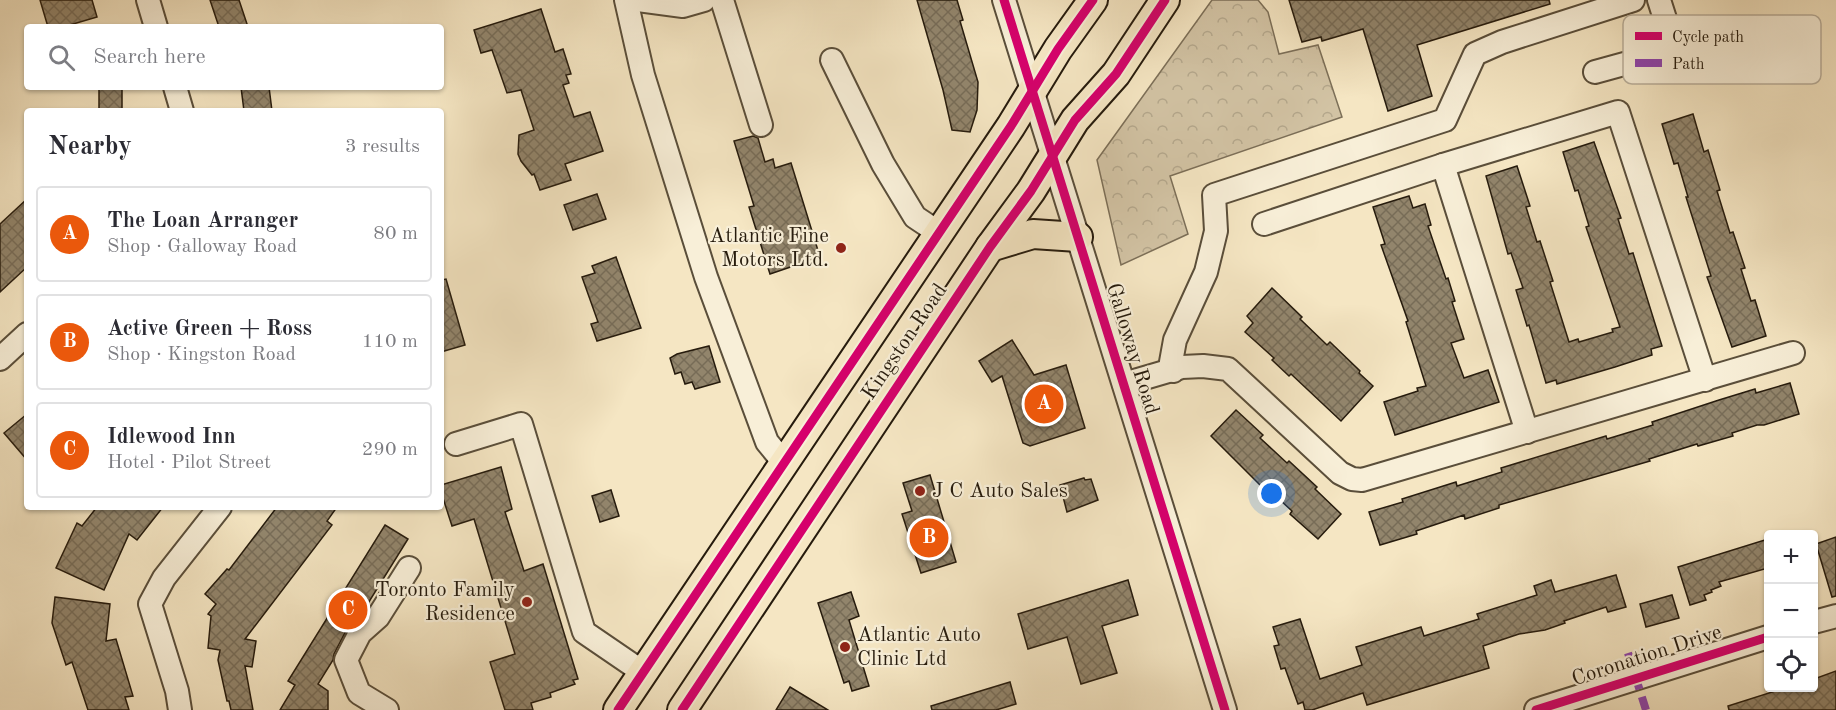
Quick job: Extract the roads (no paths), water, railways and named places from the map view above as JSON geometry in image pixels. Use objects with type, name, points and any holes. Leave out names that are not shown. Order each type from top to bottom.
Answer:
[{"type":"main road","name":"Kingston Road","points":[[618,710],[1033,93],[1058,49],[1092,0]]},
{"type":"main road","name":"Kingston Road","points":[[682,710],[990,247],[1030,191],[1075,120],[1116,74],[1165,0]]},
{"type":"main road","points":[[990,247],[1033,234],[1078,237]]},
{"type":"street","points":[[148,0],[155,24]]},
{"type":"street","points":[[626,0],[643,75],[706,277],[767,442],[785,464]]},
{"type":"street","points":[[638,0],[683,6],[704,0]]},
{"type":"street","points":[[722,0],[761,125]]},
{"type":"street","name":"Galloway Road","points":[[1004,0],[1225,710]]},
{"type":"street","points":[[1173,371],[1171,362],[1174,344],[1206,272],[1216,231],[1215,195],[1445,120],[1475,54],[1502,42],[1633,0]]},
{"type":"street","points":[[1659,0],[1664,15]]},
{"type":"street","points":[[832,60],[883,164],[915,217],[939,233]]},
{"type":"street","points":[[1595,72],[1623,64]]},
{"type":"street","points":[[176,90],[181,108]]},
{"type":"street","points":[[1264,224],[1443,165],[1618,112],[1705,380]]},
{"type":"street","points":[[1443,165],[1527,432]]},
{"type":"street","points":[[0,358],[24,337]]},
{"type":"street","points":[[1124,384],[1182,367],[1203,366],[1232,371],[1338,471],[1357,480],[1372,478],[1793,352]]},
{"type":"street","points":[[456,444],[521,424],[584,632],[644,673]]},
{"type":"street","points":[[180,710],[177,691],[150,603],[164,578],[218,510]]},
{"type":"street","points":[[387,710],[359,693],[346,660],[360,633],[378,618],[409,568]]},
{"type":"street","points":[[1818,621],[1836,616]]},
{"type":"street","name":"Coronation Drive","points":[[1536,710],[1765,638]]},
{"type":"place","name":"Atlantic Fine Motors Ltd.","points":[[841,248]]},
{"type":"place","name":"The Loan Arranger","points":[[1044,404]]},
{"type":"place","name":"J C Auto Sales","points":[[920,491]]},
{"type":"place","name":"Active Green + Ross","points":[[929,538]]},
{"type":"place","name":"Toronto Family Residence","points":[[527,602]]},
{"type":"place","name":"Idlewood Inn","points":[[348,610]]},
{"type":"place","name":"Atlantic Auto Clinic Ltd","points":[[845,647]]}]
